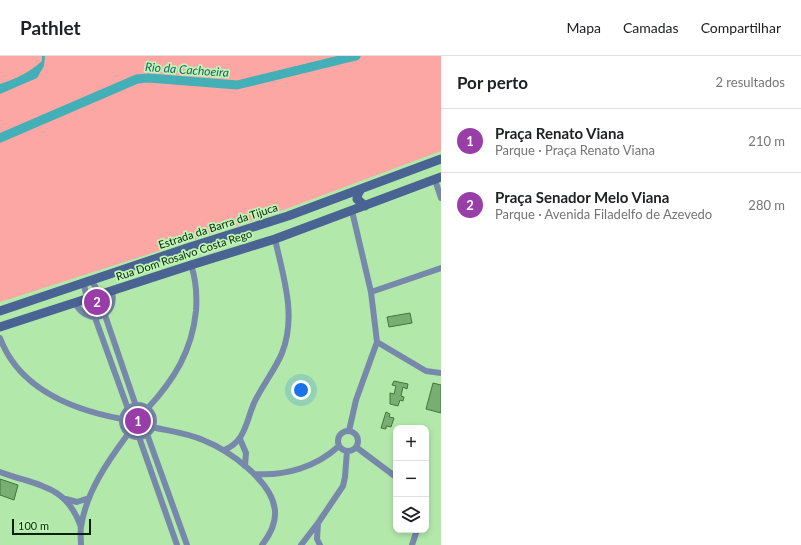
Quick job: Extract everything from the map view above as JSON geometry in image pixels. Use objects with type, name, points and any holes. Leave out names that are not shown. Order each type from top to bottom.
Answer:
[{"type":"main road","name":"Estrada da Barra da Tijuca","points":[[0,311],[288,216],[441,159]]},
{"type":"main road","points":[[352,211],[438,178]]},
{"type":"main road","points":[[361,189],[357,199],[365,206]]},
{"type":"main road","name":"Rua Dom Rosalvo Costa Rego","points":[[0,327],[98,296],[112,290],[276,239],[352,211]]},
{"type":"street","points":[[438,178],[441,198]]},
{"type":"street","points":[[349,431],[356,400],[377,342],[370,292],[352,211]]},
{"type":"street","points":[[224,450],[232,447],[240,439],[255,402],[282,353],[287,338],[289,308],[276,239]]},
{"type":"street","points":[[147,409],[175,375],[188,349],[192,336],[197,300],[191,265]]},
{"type":"street","points":[[370,292],[441,268]]},
{"type":"street","points":[[128,409],[88,299],[88,282],[95,286],[136,406]]},
{"type":"street","points":[[75,303],[80,312],[95,317],[104,314],[112,304],[112,290]]},
{"type":"street","points":[[0,338],[13,362],[26,376],[48,394],[62,402],[80,409],[122,419]]},
{"type":"street","points":[[377,342],[426,371],[441,373]]},
{"type":"street","points":[[136,406],[147,409],[152,416],[152,427],[147,434],[139,437],[128,434],[123,427],[122,419],[128,409],[136,406]]},
{"type":"street","points":[[152,427],[192,436],[224,450],[255,474],[272,500],[275,511],[273,524],[262,545]]},
{"type":"street","points":[[347,451],[339,446],[338,440],[340,435],[349,431]]},
{"type":"street","points":[[349,431],[358,439],[356,448]]},
{"type":"street","points":[[81,545],[81,527],[89,498],[103,471],[128,434]]},
{"type":"street","points":[[147,434],[187,545]]},
{"type":"street","points":[[139,437],[177,545]]},
{"type":"street","points":[[240,439],[246,453],[245,466]]},
{"type":"street","points":[[255,474],[280,474],[313,465],[328,456],[339,446]]},
{"type":"street","points":[[347,451],[356,448]]},
{"type":"street","points":[[356,448],[393,475]]},
{"type":"street","points":[[300,545],[318,523],[343,486],[346,477],[347,451]]},
{"type":"street","points":[[0,472],[52,490],[66,499],[78,502],[89,498]]},
{"type":"street","points":[[66,499],[77,516],[81,527]]},
{"type":"street","points":[[318,523],[317,539],[320,545]]},
{"type":"street","points":[[412,545],[416,533]]},
{"type":"shaded area","points":[[0,56],[441,56],[441,151],[267,216],[0,302]]},
{"type":"shaded area","points":[[138,408],[147,412],[151,421],[147,430],[138,434],[129,430],[125,421],[129,412]]},
{"type":"water","points":[[42,56],[45,56],[44,66],[37,78],[0,94],[0,84],[33,69],[42,61]]},
{"type":"building","points":[[410,313],[412,323],[389,327],[387,317]]},
{"type":"building","points":[[394,381],[408,384],[407,389],[403,387],[401,396],[404,397],[403,401],[400,400],[398,406],[390,404],[390,393],[394,394],[396,386],[392,385]]},
{"type":"building","points":[[433,383],[441,385],[441,413],[426,409]]},
{"type":"building","points":[[386,412],[390,414],[389,417],[394,418],[391,427],[386,426],[386,429],[381,428]]},
{"type":"building","points":[[0,479],[18,485],[14,500],[0,495]]},
{"type":"waterway","name":"Rio da Cachoeira","points":[[0,138],[137,79],[149,78],[237,85],[356,56]]},
{"type":"place","name":"Praça Senador Melo Viana","points":[[97,302]]},
{"type":"place","name":"Praça Renato Viana","points":[[138,421]]}]
